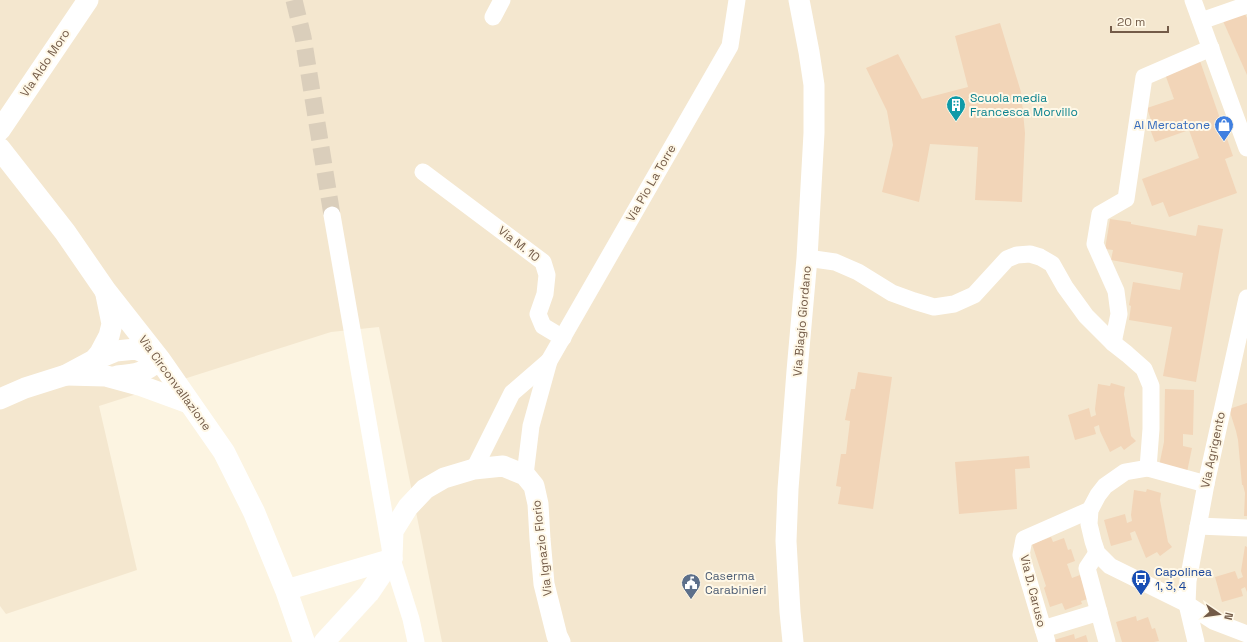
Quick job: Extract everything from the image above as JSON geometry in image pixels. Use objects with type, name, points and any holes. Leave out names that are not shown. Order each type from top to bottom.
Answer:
[{"type":"main road","name":"Via Circonvallazione","points":[[0,150],[65,232],[105,290],[160,360],[224,452],[254,512],[286,590],[304,642]]},
{"type":"street","name":"Via Aldo Moro","points":[[1,128],[88,0]]},
{"type":"street","points":[[493,17],[502,0]]},
{"type":"street","name":"Via Pio La Torre","points":[[549,361],[730,46],[737,0]]},
{"type":"street","name":"Via Biagio Giordano","points":[[793,642],[786,541],[788,489],[807,258],[814,132],[814,85],[799,0]]},
{"type":"street","points":[[1193,0],[1247,148]]},
{"type":"street","points":[[1201,21],[1247,5]]},
{"type":"street","points":[[1113,343],[1119,314],[1116,292],[1095,244],[1100,214],[1126,199],[1144,77],[1211,48]]},
{"type":"street","name":"Via M. 10","points":[[423,172],[543,262],[547,275],[545,294],[538,314],[543,326],[563,338]]},
{"type":"street","points":[[332,215],[392,559],[411,619],[416,642]]},
{"type":"street","points":[[807,258],[835,262],[858,272],[892,293],[934,307],[954,304],[974,295],[1007,259],[1017,255],[1030,254],[1040,257],[1052,264],[1065,287],[1086,316],[1113,343],[1144,369],[1151,386],[1151,429],[1148,468]]},
{"type":"street","points":[[100,368],[100,353],[109,336],[112,324],[105,290]]},
{"type":"street","name":"Via Agrigento","points":[[1196,642],[1187,604],[1188,582],[1206,484],[1247,298]]},
{"type":"street","points":[[0,399],[25,388],[66,375],[100,368],[116,352],[136,349],[160,360]]},
{"type":"street","points":[[474,469],[512,393],[549,361]]},
{"type":"street","points":[[324,642],[369,593],[392,559],[393,531],[408,507],[425,489],[444,478],[474,469],[503,466],[526,475],[531,426],[549,361]]},
{"type":"street","points":[[100,368],[139,385],[191,404]]},
{"type":"street","points":[[1206,484],[1148,468],[1125,472],[1105,486],[1098,495],[1090,510],[1089,524],[1097,553],[1110,566],[1187,604],[1213,621],[1247,634]]},
{"type":"street","name":"Via Ignazio Florio","points":[[526,475],[534,486],[538,504],[544,584],[557,636],[560,642]]},
{"type":"street","name":"Via D. Caruso","points":[[1045,636],[1021,555],[1024,539],[1090,510]]},
{"type":"street","points":[[1198,526],[1247,528]]},
{"type":"street","points":[[1097,553],[1087,568],[1107,642]]},
{"type":"street","points":[[286,590],[392,559]]},
{"type":"street","points":[[1045,636],[1099,612]]},
{"type":"shaded area","points":[[0,0],[1247,0],[1247,642],[442,642],[379,327],[331,332],[99,406],[137,570],[6,614],[0,606]]},
{"type":"building","points":[[1244,12],[1247,18],[1247,75],[1223,21]]},
{"type":"building","name":"Scuola media Francesca Morvillo","points":[[1000,23],[1021,92],[1025,133],[1022,202],[975,200],[978,147],[930,144],[919,202],[882,192],[893,145],[887,111],[866,68],[898,54],[922,99],[968,87],[955,36]]},
{"type":"building","points":[[1200,61],[1233,156],[1225,159],[1237,193],[1169,217],[1163,202],[1152,206],[1142,179],[1199,158],[1189,130],[1155,142],[1147,121],[1151,120],[1147,108],[1174,99],[1165,74]]},
{"type":"building","points":[[1110,219],[1196,236],[1198,225],[1223,229],[1196,382],[1163,376],[1172,327],[1129,320],[1131,306],[1129,305],[1133,282],[1180,290],[1183,273],[1111,260],[1113,250],[1105,249]]},
{"type":"building","points":[[858,372],[892,377],[873,509],[838,504],[841,487],[836,486],[841,454],[846,454],[850,421],[845,420],[851,389],[855,389]]},
{"type":"building","points":[[1111,383],[1125,387],[1124,394],[1131,436],[1136,441],[1124,450],[1121,446],[1110,452],[1100,431],[1099,425],[1094,427],[1096,434],[1075,440],[1068,415],[1089,408],[1091,417],[1096,415],[1095,409],[1098,384],[1110,386]]},
{"type":"building","points":[[1165,389],[1194,390],[1193,435],[1183,434],[1183,446],[1192,448],[1187,472],[1159,466],[1164,442]]},
{"type":"building","points":[[1247,403],[1247,516],[1244,516],[1245,493],[1242,485],[1238,440],[1229,409]]},
{"type":"building","points":[[1029,456],[1030,468],[1015,469],[1017,509],[959,514],[955,462]]},
{"type":"building","points":[[1147,489],[1161,493],[1160,500],[1168,542],[1172,547],[1160,556],[1157,552],[1146,558],[1135,531],[1130,533],[1132,540],[1111,546],[1104,520],[1125,514],[1127,523],[1132,521],[1131,515],[1134,490],[1146,492]]},
{"type":"building","points":[[1051,537],[1053,542],[1064,538],[1068,550],[1071,549],[1075,561],[1067,564],[1072,578],[1080,575],[1088,599],[1081,601],[1082,604],[1065,610],[1062,603],[1050,607],[1044,588],[1046,586],[1032,544]]},
{"type":"building","points":[[1245,546],[1247,547],[1247,592],[1245,587],[1241,589],[1243,596],[1222,602],[1215,577],[1235,571],[1238,579],[1243,577],[1241,571]]},
{"type":"building","points":[[1136,616],[1137,621],[1148,617],[1152,629],[1155,628],[1159,641],[1122,642],[1116,622]]},
{"type":"building","points":[[1074,634],[1075,639],[1086,635],[1088,642],[1055,642],[1054,640]]},
{"type":"tunnel","points":[[294,0],[303,37],[332,215]]},
{"type":"place","name":"Scuola media Francesca Morvillo","points":[[956,122]]},
{"type":"place","name":"Al Mercatone","points":[[1224,142]]},
{"type":"place","name":"Capolinea 1, 3, 4","points":[[1141,596]]},
{"type":"place","name":"Caserma Carabinieri","points":[[691,600]]}]
